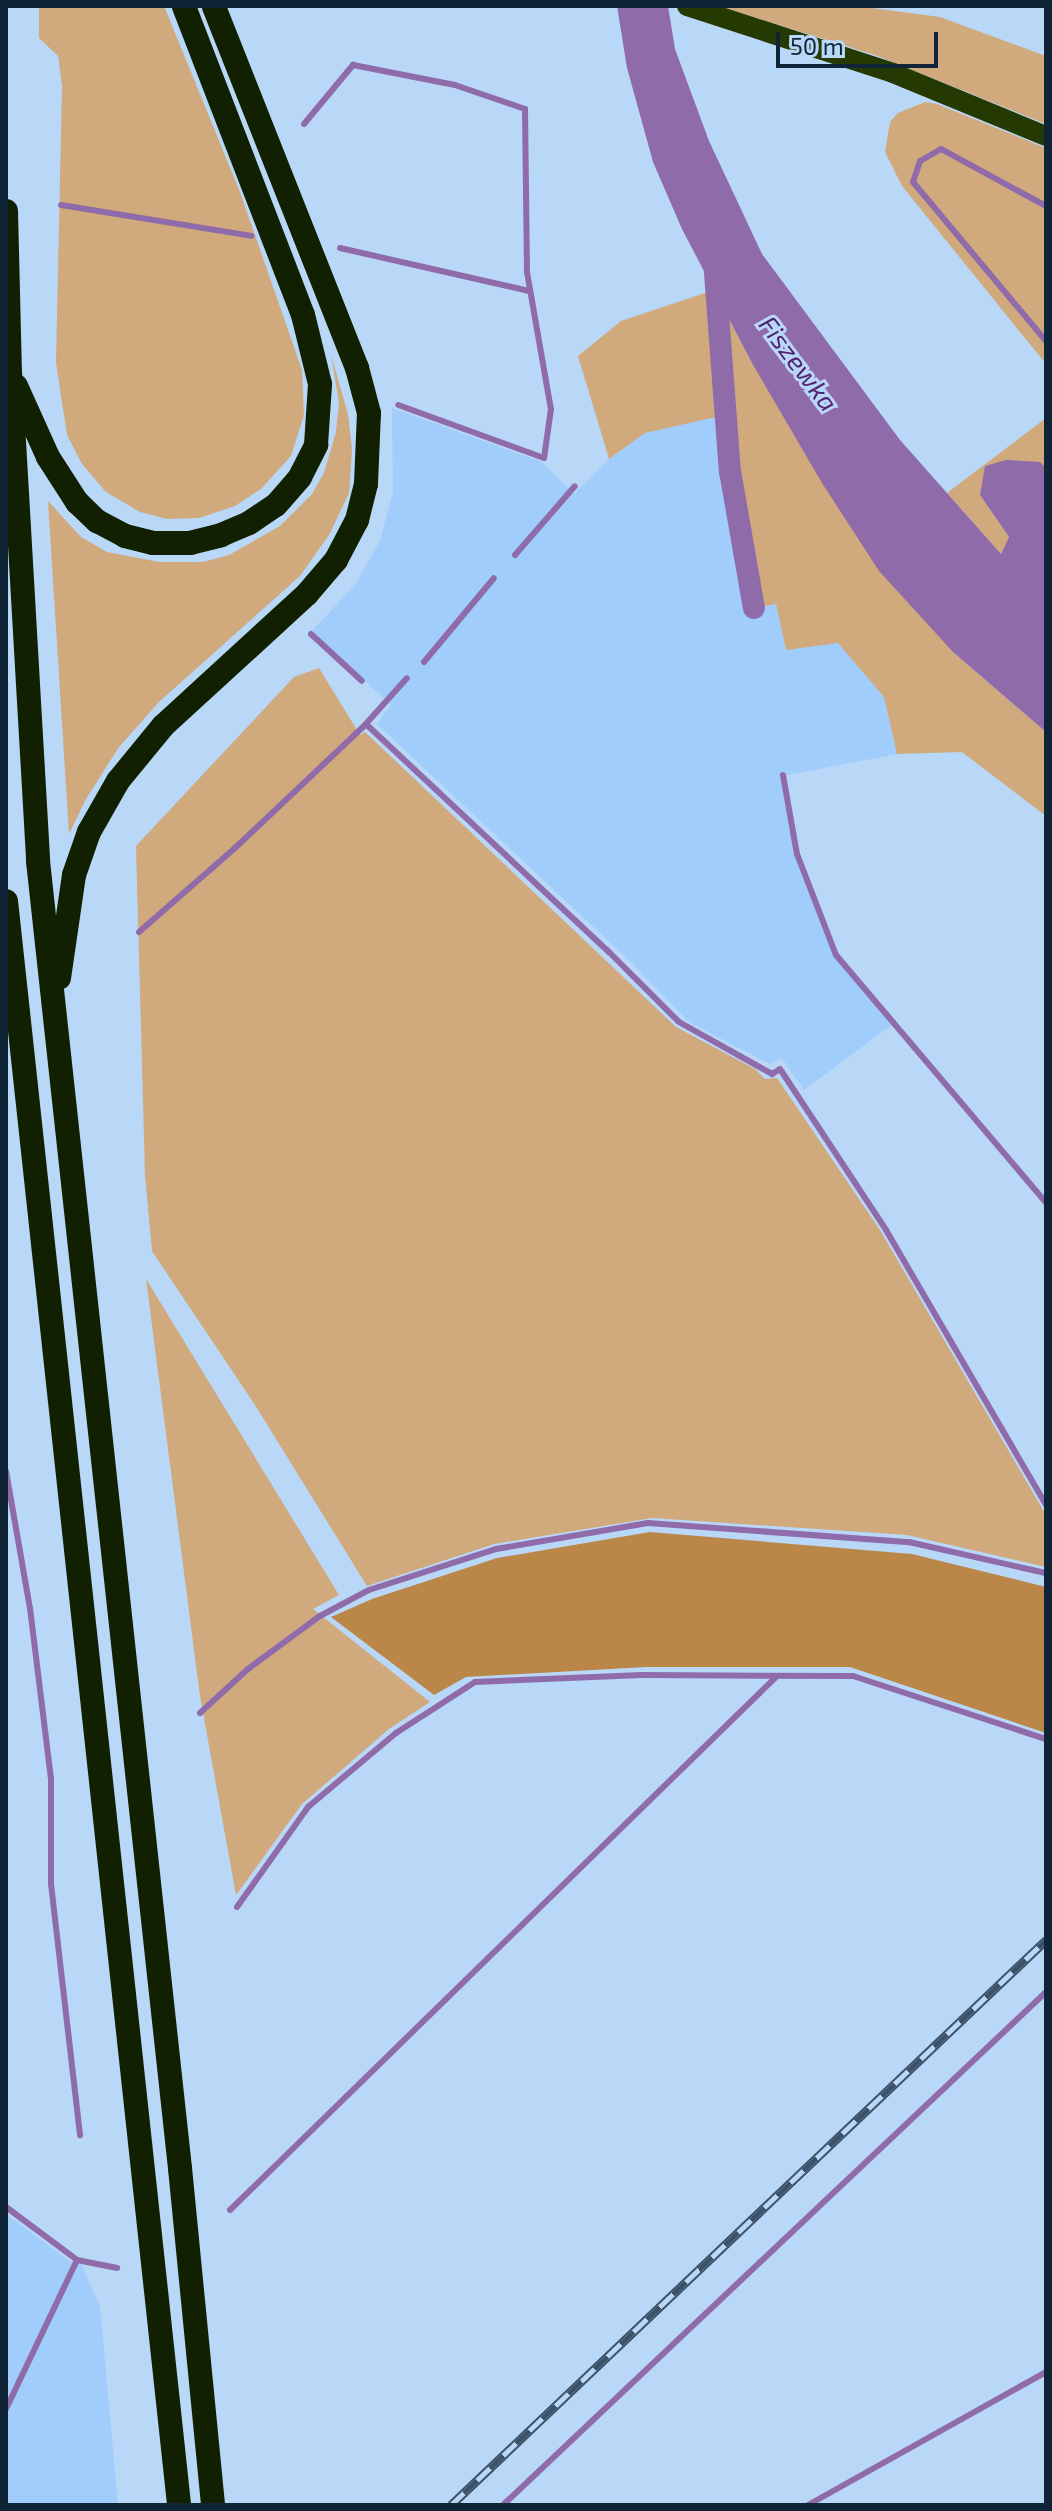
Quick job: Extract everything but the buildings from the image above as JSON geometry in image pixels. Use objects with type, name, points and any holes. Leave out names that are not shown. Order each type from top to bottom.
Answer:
[{"type":"highway","points":[[10,372],[48,457],[77,502],[97,521],[125,536],[153,543],[190,543],[249,523],[276,505],[300,477],[316,445],[320,384],[303,315],[184,6]]},
{"type":"highway","points":[[54,1012],[74,875],[89,832],[118,781],[163,726],[307,594],[336,560],[357,520],[366,484],[369,413],[357,368],[214,6]]},
{"type":"highway","points":[[6,211],[10,372],[38,861],[180,2168],[213,2505]]},
{"type":"highway","points":[[6,901],[179,2505]]},
{"type":"highway","points":[[6,964],[15,993]]},
{"type":"main road","points":[[691,7],[893,73],[1046,136]]},
{"type":"shaded area","points":[[39,6],[164,6],[240,192],[302,370],[304,415],[291,456],[261,489],[235,506],[199,518],[167,519],[140,512],[106,492],[82,464],[67,435],[56,363],[62,86],[58,56],[39,38]]},
{"type":"shaded area","points":[[718,6],[857,6],[940,17],[1046,56],[1046,124],[875,55]]},
{"type":"shaded area","points":[[925,102],[1046,148],[1046,364],[902,186],[885,152],[890,122],[898,113]]},
{"type":"shaded area","points":[[714,290],[752,363],[953,652],[1046,732],[1046,816],[962,752],[897,754],[884,697],[838,643],[786,650],[776,604],[754,608],[730,471],[725,415],[645,433],[609,459],[578,356],[621,321]]},
{"type":"shaded area","points":[[331,355],[348,414],[352,450],[349,493],[329,535],[300,576],[159,702],[119,747],[86,799],[69,834],[48,501],[81,537],[107,552],[159,562],[203,562],[229,555],[280,526],[312,494],[324,473],[336,432],[339,402]]},
{"type":"shaded area","points":[[392,408],[542,462],[574,494],[609,459],[645,433],[725,415],[730,471],[754,608],[776,604],[786,650],[838,642],[884,697],[897,754],[783,776],[797,854],[836,955],[894,1023],[804,1090],[782,1058],[770,1064],[689,1022],[630,961],[377,724],[391,705],[312,631],[355,585],[380,541],[393,492]]},
{"type":"shaded area","points":[[1046,418],[1046,468],[1039,462],[980,495],[1009,537],[1001,554],[947,493]]},
{"type":"shaded area","points":[[319,668],[360,735],[365,732],[676,1027],[755,1069],[765,1079],[777,1078],[880,1230],[1046,1515],[1046,1567],[907,1535],[652,1518],[494,1544],[367,1586],[255,1405],[152,1251],[145,1175],[136,846],[294,677]]},
{"type":"shaded area","points":[[146,1279],[339,1595],[313,1609],[430,1702],[389,1729],[302,1804],[236,1895],[200,1696]]},
{"type":"shaded area","points":[[650,1532],[912,1554],[1046,1587],[1046,1733],[850,1667],[646,1667],[466,1677],[434,1695],[331,1617],[372,1599],[497,1558]]},
{"type":"shaded area","points":[[6,2214],[71,2262],[81,2264],[100,2306],[118,2505],[6,2505]]},
{"type":"water","name":"Fiszewka","points":[[617,6],[668,6],[675,49],[709,141],[762,254],[900,440],[1001,554],[1009,537],[980,495],[985,466],[1006,460],[1040,462],[1046,468],[1046,732],[953,652],[879,571],[822,483],[752,363],[682,229],[653,162],[627,68]]},
{"type":"waterway","points":[[304,124],[353,65],[455,85],[525,109],[527,272],[551,409],[544,458],[398,405]]},
{"type":"waterway","points":[[1046,206],[941,149],[920,161],[913,182],[1046,341]]},
{"type":"waterway","points":[[61,205],[252,236]]},
{"type":"waterway","points":[[340,248],[530,291]]},
{"type":"waterway","points":[[714,260],[730,471],[754,608]]},
{"type":"waterway","points":[[515,555],[575,486]]},
{"type":"waterway","points":[[424,662],[494,578]]},
{"type":"waterway","points":[[311,634],[362,681]]},
{"type":"waterway","points":[[139,932],[235,848],[364,726],[407,678]]},
{"type":"waterway","points":[[366,724],[608,951],[679,1022],[772,1074],[780,1069],[886,1230],[1046,1505]]},
{"type":"waterway","points":[[783,775],[797,854],[836,955],[1046,1203]]},
{"type":"waterway","points":[[6,1471],[30,1608],[51,1778],[51,1884],[80,2135]]},
{"type":"waterway","points":[[200,1713],[248,1669],[320,1616],[369,1590],[496,1549],[648,1523],[909,1542],[1046,1573]]},
{"type":"waterway","points":[[237,1907],[308,1807],[396,1733],[475,1682],[642,1675],[853,1676],[1046,1739]]},
{"type":"waterway","points":[[230,2210],[777,1676]]},
{"type":"waterway","points":[[503,2505],[1046,1992]]},
{"type":"waterway","points":[[6,2207],[77,2260],[117,2268]]},
{"type":"waterway","points":[[6,2409],[77,2260]]},
{"type":"waterway","points":[[808,2505],[1046,2372]]},
{"type":"railway","points":[[451,2505],[1046,1940]]}]
